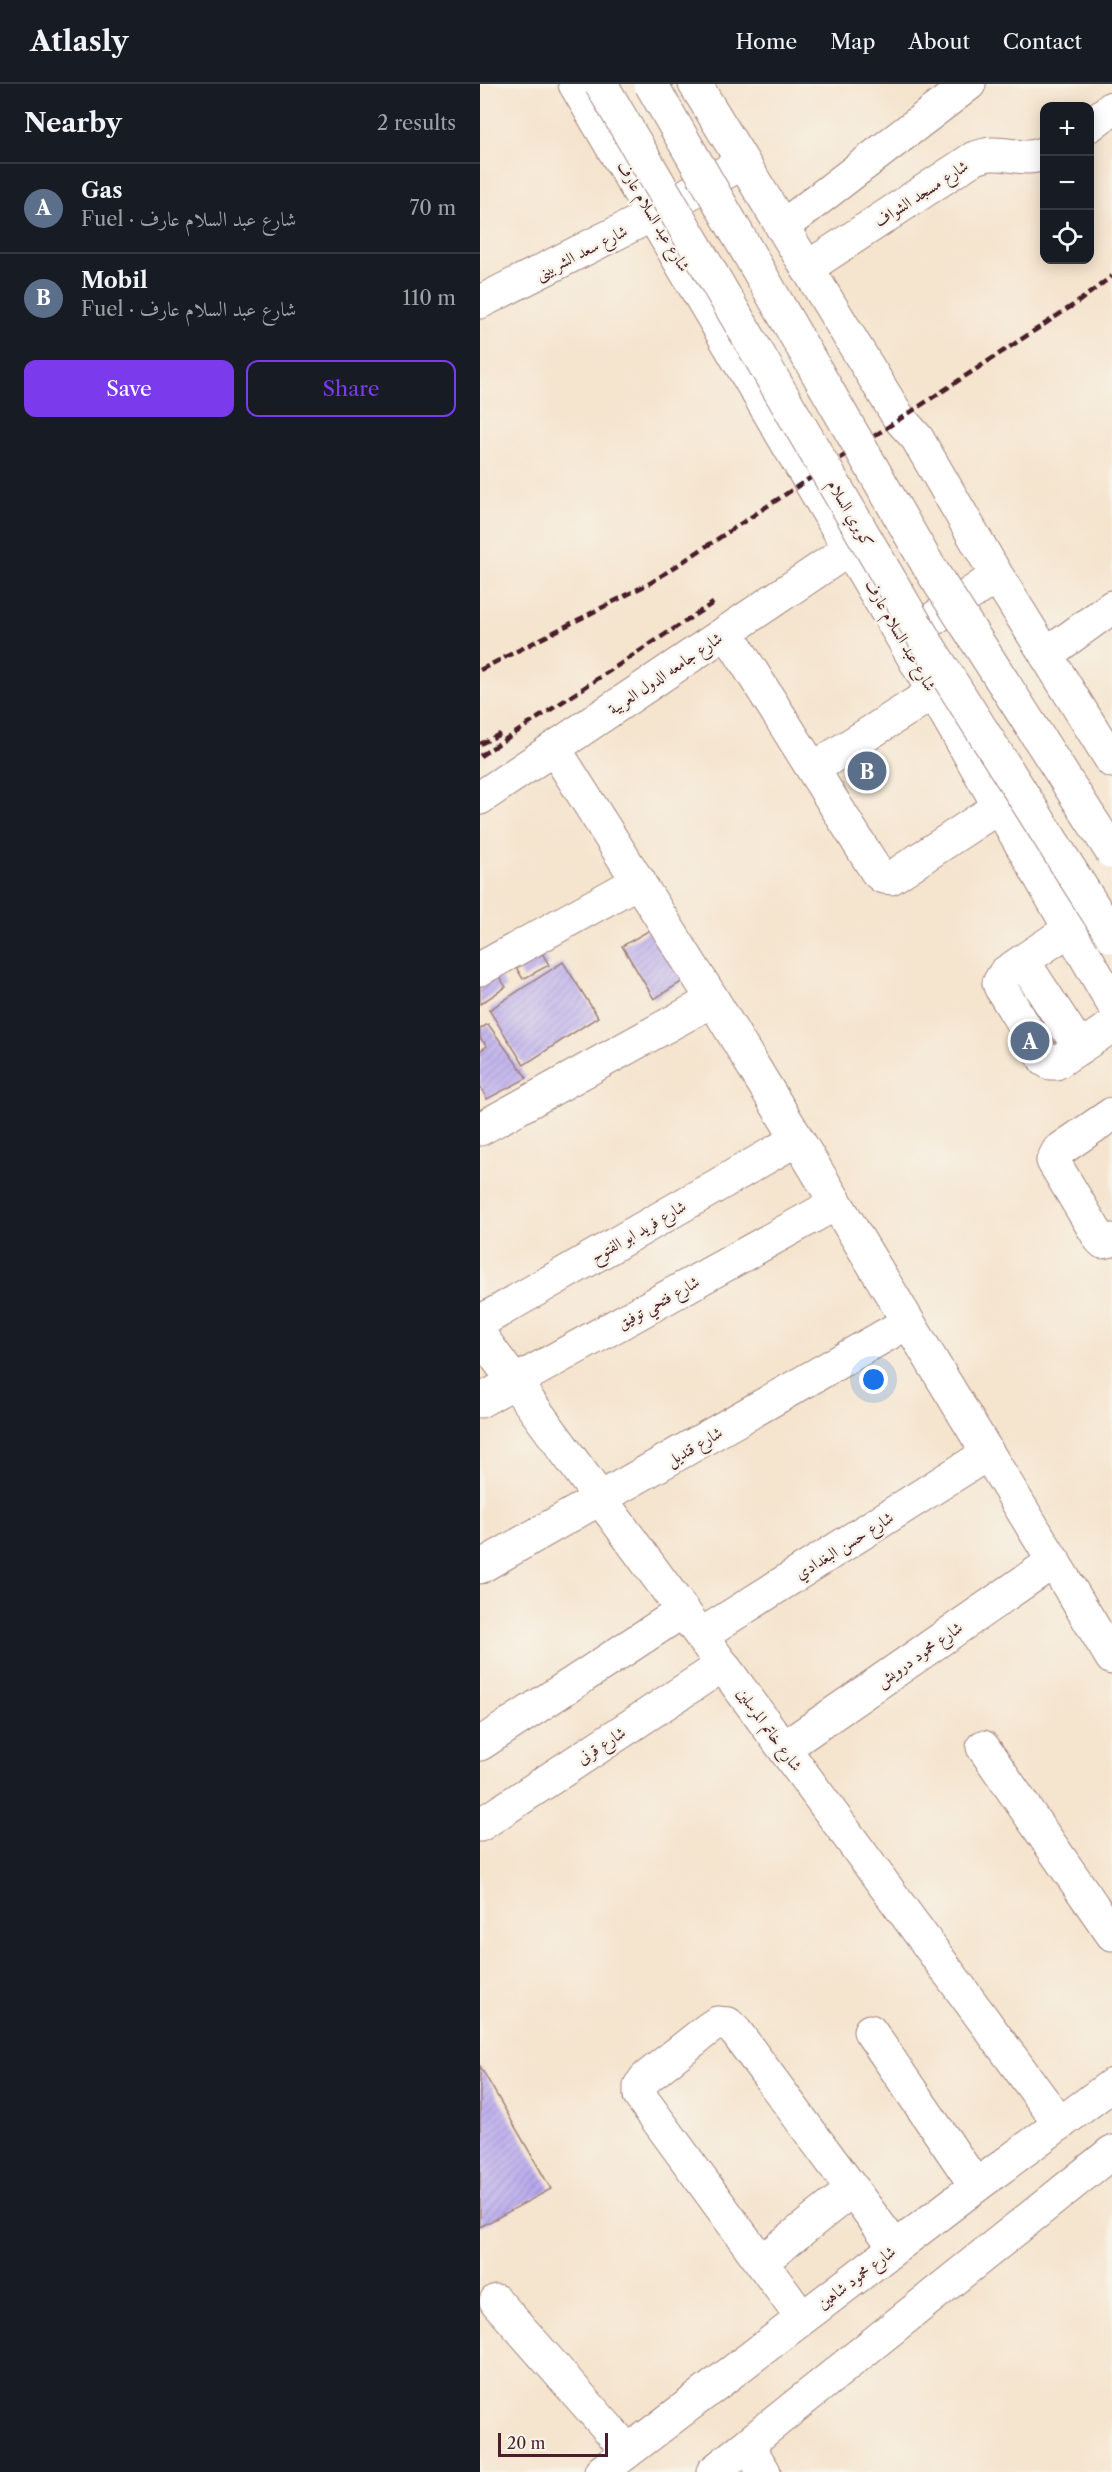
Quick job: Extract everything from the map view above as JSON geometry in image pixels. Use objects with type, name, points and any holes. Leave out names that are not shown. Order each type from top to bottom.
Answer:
[{"type":"street","name":"شارع عبد السلام عارف","points":[[575,84],[850,548],[1112,1002]]},
{"type":"street","name":"كوبري السلام","points":[[601,84],[926,642],[1112,936]]},
{"type":"street","points":[[651,84],[928,565],[1112,852]]},
{"type":"street","points":[[695,84],[899,418],[917,438],[997,576],[1112,761]]},
{"type":"street","points":[[782,227],[969,84]]},
{"type":"street","points":[[1094,121],[1112,108]]},
{"type":"street","name":"شارع مسجد الشواف","points":[[807,268],[974,158],[991,154],[1023,158],[1040,155]]},
{"type":"street","name":"شارع سعد الشربينى","points":[[480,302],[654,214],[742,163]]},
{"type":"street","name":"شارع جامعه الدول العربية","points":[[480,798],[850,548]]},
{"type":"street","points":[[903,639],[997,576]]},
{"type":"street","points":[[1046,654],[1112,607]]},
{"type":"street","points":[[727,632],[877,872],[883,878],[891,878],[1000,806]]},
{"type":"street","points":[[813,769],[934,692]]},
{"type":"street","points":[[554,748],[713,1000],[1112,1658]]},
{"type":"street","points":[[480,969],[639,881]]},
{"type":"street","points":[[1070,929],[1005,974],[999,983],[1050,1063],[1056,1063],[1112,1026]]},
{"type":"street","points":[[480,1129],[713,1000]]},
{"type":"street","points":[[1110,1122],[1058,1151],[1053,1161],[1100,1239],[1103,1242],[1112,1240]]},
{"type":"street","name":"شارع فريد ابو الفتوح","points":[[480,1322],[796,1140]]},
{"type":"street","name":"شارع فتحي توفيق","points":[[480,1401],[836,1204]]},
{"type":"street","name":"شارع قنديل","points":[[480,1567],[601,1500],[907,1323]]},
{"type":"street","name":"شارع خاتم المرسلين","points":[[480,1335],[1060,2124]]},
{"type":"street","name":"شارع حسن البغدادي","points":[[480,1744],[987,1454]]},
{"type":"street","name":"شارع محمود درويش","points":[[784,1748],[1054,1561]]},
{"type":"street","name":"شارع قرنى","points":[[480,1825],[723,1665]]},
{"type":"street","points":[[983,1746],[1112,1934]]},
{"type":"street","points":[[802,2318],[640,2096],[640,2086],[646,2078],[699,2036],[717,2023],[728,2024],[895,2247]]},
{"type":"street","points":[[870,2031],[976,2186]]},
{"type":"street","name":"شارع محمود شاهين","points":[[601,2472],[895,2247],[1112,2085]]},
{"type":"street","points":[[713,2472],[756,2459],[1112,2152]]},
{"type":"street","points":[[761,2262],[853,2189]]},
{"type":"street","points":[[496,2301],[628,2451]]},
{"type":"building","points":[[657,926],[688,978],[654,999],[622,946]]},
{"type":"building","points":[[531,934],[549,965],[523,979],[505,949]]},
{"type":"building","points":[[563,962],[598,1017],[524,1065],[489,1010]]},
{"type":"building","points":[[492,965],[506,987],[480,1004],[480,973]]},
{"type":"building","points":[[488,1024],[527,1078],[487,1099],[480,1086],[480,1051],[487,1046],[480,1038],[480,1029]]},
{"type":"building","points":[[480,2066],[551,2189],[480,2227]]},
{"type":"railway","points":[[480,670],[652,582],[1078,302],[1112,276]]},
{"type":"railway","points":[[480,756],[716,601]]},
{"type":"railway","points":[[480,744],[504,732]]},
{"type":"place","name":"Mobil","points":[[867,771]]},
{"type":"place","name":"Gas","points":[[1030,1041]]}]
